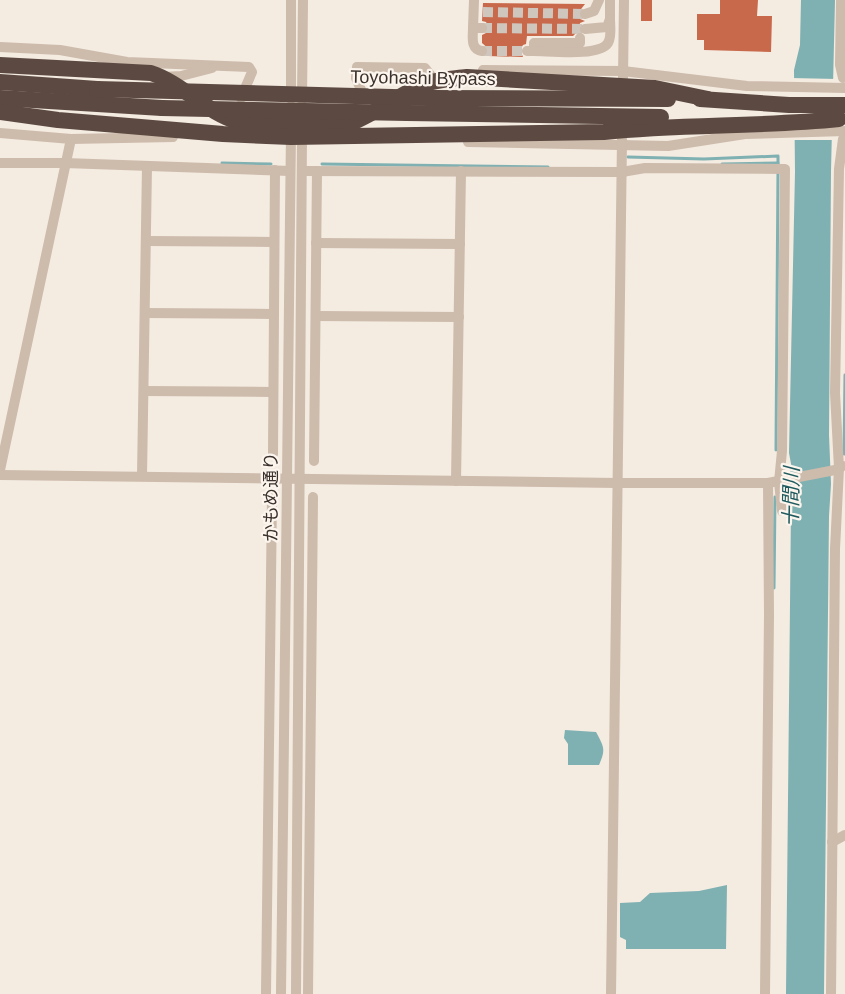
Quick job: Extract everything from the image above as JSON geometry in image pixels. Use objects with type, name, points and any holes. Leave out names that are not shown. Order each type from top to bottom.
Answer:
[{"type":"highway","points":[[0,64],[135,71],[163,77],[235,121],[297,131],[346,124],[422,85],[467,77],[655,88],[708,99]]},
{"type":"highway","name":"Toyohashi Bypass","points":[[0,82],[97,89],[429,98],[708,99],[790,120]]},
{"type":"highway","name":"Toyohashi Bypass","points":[[0,98],[162,108],[790,120],[842,110]]},
{"type":"highway","points":[[0,112],[58,120],[215,133],[297,131],[416,135],[604,132],[652,127],[790,120]]},
{"type":"street","name":"かもめ通り","points":[[291,0],[297,131]]},
{"type":"street","name":"かもめ通り","points":[[281,994],[285,806],[288,351],[303,0]]},
{"type":"street","points":[[474,0],[478,12],[478,28],[473,44],[482,51]]},
{"type":"street","points":[[585,14],[594,11],[599,0]]},
{"type":"street","points":[[610,0],[610,19],[609,39],[607,45],[587,52],[530,51],[534,43],[580,43],[582,33],[604,29],[610,19]]},
{"type":"street","points":[[623,76],[624,0]]},
{"type":"street","points":[[831,994],[835,549],[840,468],[836,393],[843,162],[840,65],[841,0]]},
{"type":"street","points":[[0,46],[60,50],[128,62],[243,66],[252,70],[235,113],[235,121]]},
{"type":"street","points":[[163,77],[181,76],[220,65]]},
{"type":"street","points":[[371,113],[356,78],[357,67],[425,68],[440,80],[468,70],[623,76],[747,86],[790,87],[842,110]]},
{"type":"street","points":[[416,135],[440,142],[622,142],[668,146],[745,134],[790,120],[842,110]]},
{"type":"street","points":[[0,133],[71,139],[205,137],[215,133]]},
{"type":"street","points":[[0,470],[71,139]]},
{"type":"street","points":[[611,994],[622,142]]},
{"type":"street","points":[[0,163],[296,171],[622,172],[645,168],[785,169],[782,451],[777,482],[769,615],[765,994]]},
{"type":"street","points":[[142,476],[147,166]]},
{"type":"street","points":[[273,454],[275,170]]},
{"type":"street","name":"かもめ通り","points":[[296,171],[301,352],[296,994]]},
{"type":"street","points":[[314,462],[317,171]]},
{"type":"street","points":[[456,481],[461,171]]},
{"type":"street","points":[[146,241],[274,242]]},
{"type":"street","points":[[316,243],[460,244]]},
{"type":"street","points":[[145,313],[274,314]]},
{"type":"street","points":[[316,316],[459,317]]},
{"type":"street","points":[[273,351],[288,351]]},
{"type":"street","points":[[301,352],[315,352]]},
{"type":"street","points":[[144,391],[273,392]]},
{"type":"street","points":[[0,475],[618,483],[777,482],[840,468]]},
{"type":"street","points":[[777,482],[782,511]]},
{"type":"street","points":[[266,994],[272,495]]},
{"type":"street","points":[[308,994],[313,497]]},
{"type":"street","points":[[269,806],[310,806]]},
{"type":"street","points":[[832,842],[845,835]]},
{"type":"street","points":[[296,957],[308,957]]},
{"type":"street","points":[[266,977],[281,978]]},
{"type":"water","name":"十間川","points":[[801,0],[835,0],[831,171],[829,435],[831,484],[824,994],[786,994],[791,508],[791,493],[789,493],[790,470],[792,469],[789,453],[795,172],[794,70],[800,45]]},
{"type":"water","points":[[565,730],[596,732],[603,748],[599,765],[568,765]]},
{"type":"water","points":[[727,885],[726,949],[626,949],[626,940],[620,937],[620,903],[640,902],[650,893],[699,891]]},
{"type":"pier","points":[[791,78],[837,79],[835,140],[791,140]]},
{"type":"building","points":[[641,0],[652,0],[652,21],[641,21]]},
{"type":"building","points":[[720,0],[758,0],[757,16],[772,16],[771,52],[704,50],[704,40],[697,40],[697,14],[720,14]]},
{"type":"building","points":[[483,3],[585,4],[578,13],[580,19],[585,21],[580,23],[578,31],[573,36],[527,36],[526,44],[520,50],[523,57],[488,56],[489,49],[482,43],[482,35],[488,32],[489,27],[486,22],[482,21]]},
{"type":"waterway","points":[[628,157],[704,159],[778,156],[778,164]]},
{"type":"waterway","points":[[222,163],[271,164]]},
{"type":"waterway","points":[[722,164],[778,163]]},
{"type":"waterway","points":[[322,164],[548,167]]},
{"type":"waterway","points":[[776,450],[778,170]]},
{"type":"waterway","points":[[844,454],[845,375]]},
{"type":"waterway","name":"十間川","points":[[774,588],[775,497]]},
{"type":"tunnel","points":[[483,12],[585,14]]},
{"type":"tunnel","points":[[482,28],[585,29]]},
{"type":"tunnel","points":[[482,51],[527,51]]}]
